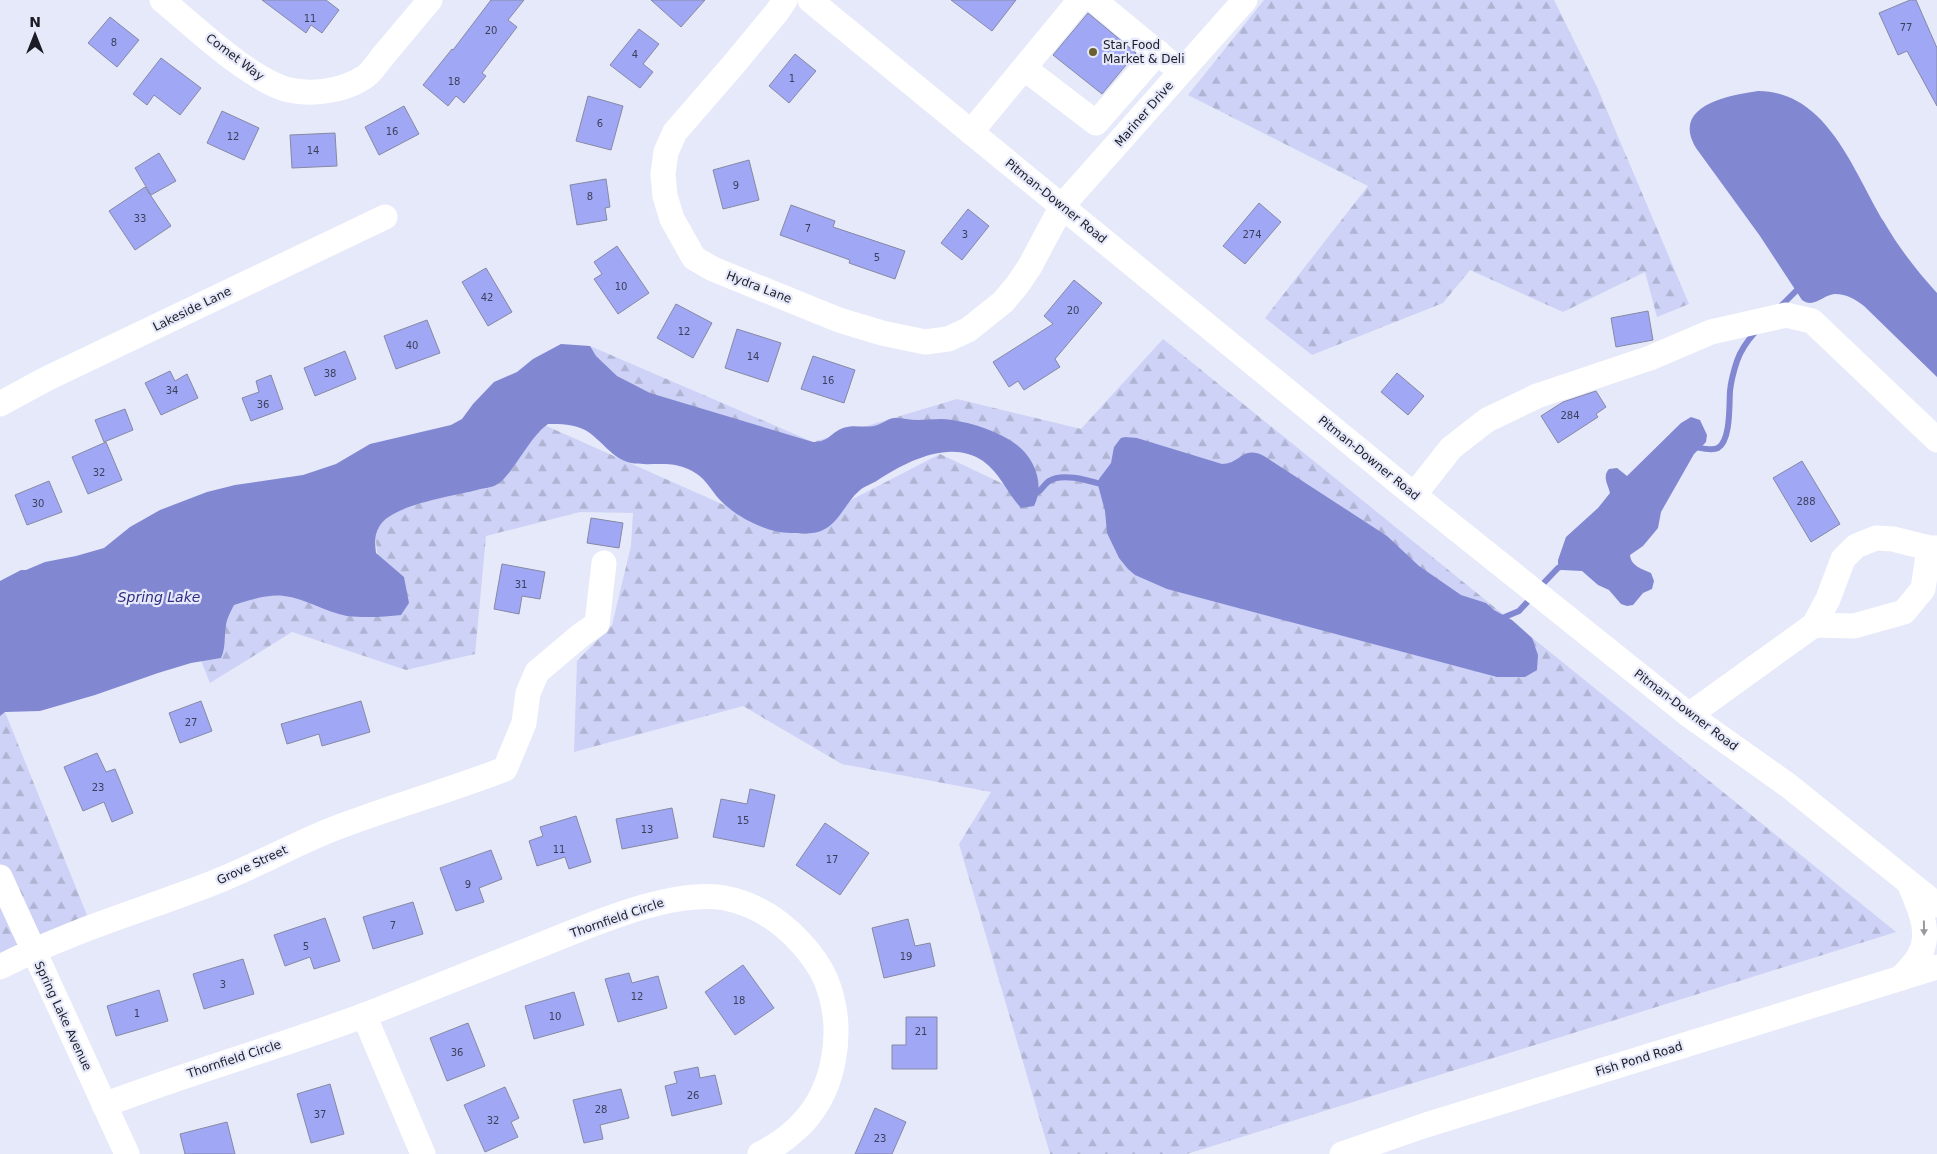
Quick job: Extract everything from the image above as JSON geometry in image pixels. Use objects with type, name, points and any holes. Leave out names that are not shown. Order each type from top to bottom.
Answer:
[{"type":"street","name":"Comet Way","points":[[162,0],[240,63],[269,82],[288,90],[306,92],[330,90],[365,78],[430,0]]},
{"type":"street","name":"Hydra Lane","points":[[785,0],[676,132],[666,152],[665,196],[672,219],[694,258],[713,269],[755,287],[860,327],[925,342],[948,339],[968,330],[1003,302],[1030,266],[1062,206]]},
{"type":"street","name":"Pitman-Downer Road","points":[[810,0],[1414,495],[1689,715],[1789,786],[1937,905]]},
{"type":"street","points":[[971,132],[1080,0]]},
{"type":"street","points":[[1094,0],[1180,72]]},
{"type":"street","name":"Mariner Drive","points":[[1062,206],[1245,0]]},
{"type":"street","points":[[1024,68],[1096,123],[1158,52]]},
{"type":"street","name":"Lakeside Lane","points":[[0,404],[46,379],[385,217]]},
{"type":"street","points":[[1414,495],[1451,448],[1487,420],[1503,412],[1537,396],[1650,358],[1711,332],[1786,315],[1812,321],[1937,440]]},
{"type":"street","points":[[1689,715],[1814,626],[1828,599],[1843,559],[1856,546],[1876,538],[1894,539],[1933,548],[1922,589],[1904,612],[1854,626],[1814,626]]},
{"type":"street","name":"Grove Street","points":[[0,967],[120,917],[207,886],[334,829],[505,770],[524,723],[528,694],[537,672],[597,624],[604,563]]},
{"type":"street","name":"Spring Lake Avenue","points":[[0,877],[127,1154]]},
{"type":"street","points":[[1901,978],[1920,954],[1924,936],[1924,919],[1909,882]]},
{"type":"street","name":"Thornfield Circle","points":[[104,1105],[164,1082],[364,1015],[585,927],[666,901],[703,896],[742,902],[777,920],[818,964],[830,991],[836,1024],[835,1057],[820,1097],[809,1116],[795,1132],[776,1146],[760,1154]]},
{"type":"street","name":"Fish Pond Road","points":[[1342,1154],[1426,1124],[1937,967]]},
{"type":"street","points":[[364,1015],[422,1154]]},
{"type":"green space","points":[[1264,0],[1554,0],[1597,87],[1689,304],[1657,317],[1645,272],[1563,312],[1470,270],[1443,303],[1312,355],[1265,318],[1368,186],[1188,95]]},
{"type":"green space","points":[[1163,339],[1896,932],[1187,1154],[1050,1154],[959,844],[991,792],[842,764],[743,706],[574,752],[577,661],[612,625],[631,546],[633,513],[580,512],[486,536],[475,654],[406,670],[292,632],[210,683],[192,638],[238,584],[384,608],[373,517],[542,424],[787,533],[940,454],[1037,500],[1016,445],[781,466],[517,372],[590,346],[813,442],[957,399],[1081,429]]},
{"type":"green space","points":[[5,712],[87,915],[0,954],[0,714]]},
{"type":"water","points":[[1758,91],[1782,95],[1803,105],[1821,120],[1836,138],[1896,241],[1915,268],[1937,293],[1937,377],[1864,306],[1854,299],[1835,294],[1811,303],[1802,300],[1760,236],[1696,148],[1690,133],[1691,122],[1697,112],[1720,99]]},
{"type":"water","name":"Spring Lake","points":[[561,344],[590,346],[596,356],[617,376],[650,393],[813,442],[823,441],[847,427],[874,426],[895,418],[918,420],[948,419],[977,426],[1003,436],[1017,445],[1029,457],[1038,481],[1039,490],[1037,498],[1034,506],[1021,508],[999,477],[983,461],[957,452],[943,452],[929,455],[902,466],[863,488],[854,496],[834,522],[823,530],[815,533],[780,532],[761,527],[734,512],[719,499],[700,476],[688,469],[664,464],[640,464],[624,461],[585,430],[571,425],[548,424],[534,438],[508,474],[496,485],[423,502],[385,519],[377,530],[376,553],[404,577],[409,603],[401,615],[347,616],[292,597],[271,596],[252,599],[234,605],[225,629],[221,658],[191,663],[40,711],[5,712],[0,716],[0,581],[21,570],[26,570],[45,562],[104,548],[130,527],[160,510],[207,492],[235,485],[303,475],[336,464],[370,444],[451,425],[462,419],[494,382],[517,372],[533,359]]},
{"type":"water","points":[[1691,417],[1700,420],[1707,435],[1706,442],[1694,454],[1661,512],[1658,528],[1643,546],[1630,555],[1632,562],[1651,573],[1654,581],[1652,589],[1643,593],[1633,605],[1627,606],[1621,604],[1609,590],[1598,585],[1582,571],[1562,570],[1558,567],[1558,560],[1566,537],[1598,508],[1610,493],[1606,481],[1609,469],[1617,468],[1627,476],[1681,423]]},
{"type":"water","points":[[1121,438],[1137,438],[1222,464],[1251,453],[1264,456],[1387,536],[1419,566],[1461,595],[1486,603],[1512,620],[1532,638],[1538,655],[1537,670],[1525,677],[1497,677],[1167,589],[1135,575],[1119,558],[1107,533],[1105,511],[1098,485],[1099,479],[1111,463],[1114,447]]},
{"type":"building","points":[[262,0],[326,0],[339,10],[322,33],[311,25],[306,33]]},
{"type":"building","points":[[491,0],[524,0],[508,20],[517,27],[482,73],[486,76],[464,103],[456,96],[448,106],[423,85],[453,50]]},
{"type":"building","points":[[651,0],[705,0],[681,27]]},
{"type":"building","points":[[951,0],[1016,0],[992,31]]},
{"type":"building","points":[[1910,0],[1916,0],[1937,48],[1937,106],[1907,51],[1898,55],[1879,13]]},
{"type":"building","name":"Star Food Market & Deli","points":[[1088,13],[1136,53],[1102,94],[1053,55]]},
{"type":"building","points":[[110,17],[139,40],[117,67],[88,43]]},
{"type":"building","points":[[639,29],[659,44],[643,64],[653,72],[640,88],[610,65]]},
{"type":"building","points":[[795,54],[816,71],[789,103],[769,86]]},
{"type":"building","points":[[161,58],[201,88],[180,115],[154,95],[147,105],[133,94]]},
{"type":"building","points":[[588,96],[623,106],[611,150],[576,141]]},
{"type":"building","points":[[404,106],[419,134],[379,155],[365,127]]},
{"type":"building","points":[[222,111],[259,128],[244,160],[207,143]]},
{"type":"building","points":[[335,133],[337,166],[292,168],[290,135]]},
{"type":"building","points":[[159,153],[176,181],[151,195],[135,168]]},
{"type":"building","points":[[749,160],[759,200],[723,209],[713,170]]},
{"type":"building","points":[[606,179],[610,207],[605,208],[607,220],[577,225],[570,185]]},
{"type":"building","points":[[145,187],[171,226],[135,250],[109,211]]},
{"type":"building","points":[[1259,203],[1281,222],[1245,264],[1223,246]]},
{"type":"building","points":[[791,205],[835,221],[833,227],[905,251],[895,279],[849,263],[850,260],[780,235]]},
{"type":"building","points":[[968,209],[989,226],[962,260],[941,243]]},
{"type":"building","points":[[617,246],[649,293],[618,314],[594,279],[602,274],[594,262]]},
{"type":"building","points":[[486,268],[512,312],[488,326],[462,282]]},
{"type":"building","points":[[1074,280],[1102,303],[1055,359],[1060,367],[1024,390],[1018,381],[1009,387],[993,362],[1053,324],[1044,316]]},
{"type":"building","points":[[676,304],[712,323],[693,358],[657,338]]},
{"type":"building","points":[[1648,311],[1653,340],[1616,347],[1611,318]]},
{"type":"building","points":[[427,320],[440,353],[396,369],[384,336]]},
{"type":"building","points":[[737,329],[781,343],[768,382],[725,368]]},
{"type":"building","points":[[345,351],[356,379],[315,396],[304,368]]},
{"type":"building","points":[[813,356],[855,370],[844,403],[801,389]]},
{"type":"building","points":[[170,371],[175,381],[187,374],[198,398],[161,415],[145,383]]},
{"type":"building","points":[[1397,373],[1424,396],[1408,415],[1381,392]]},
{"type":"building","points":[[271,375],[283,409],[251,421],[242,398],[259,392],[256,381]]},
{"type":"building","points":[[1596,391],[1606,407],[1596,414],[1598,417],[1558,443],[1541,416],[1563,402]]},
{"type":"building","points":[[125,409],[133,430],[104,442],[95,420]]},
{"type":"building","points":[[106,442],[122,480],[88,494],[72,457]]},
{"type":"building","points":[[1802,461],[1840,524],[1811,542],[1773,478]]},
{"type":"building","points":[[49,481],[62,512],[27,525],[15,495]]},
{"type":"building","points":[[591,518],[623,523],[619,548],[587,543]]},
{"type":"building","points":[[502,564],[545,572],[540,599],[522,596],[519,614],[494,609]]},
{"type":"building","points":[[201,701],[212,731],[180,743],[169,713]]},
{"type":"building","points":[[361,701],[370,732],[322,746],[319,734],[287,744],[281,724]]},
{"type":"building","points":[[97,753],[106,772],[115,769],[133,813],[112,822],[104,802],[83,811],[64,767]]},
{"type":"building","points":[[750,789],[775,795],[764,847],[713,837],[721,799],[747,804]]},
{"type":"building","points":[[672,808],[678,838],[622,849],[616,819]]},
{"type":"building","points":[[576,816],[591,862],[569,869],[565,857],[537,866],[529,841],[543,836],[540,827]]},
{"type":"building","points":[[825,823],[869,853],[840,895],[796,865]]},
{"type":"building","points":[[491,850],[502,879],[479,888],[484,902],[456,911],[440,868]]},
{"type":"building","points":[[413,902],[423,934],[373,949],[363,917]]},
{"type":"building","points":[[325,918],[340,961],[314,969],[310,957],[285,966],[274,935]]},
{"type":"building","points":[[908,919],[915,946],[930,943],[935,966],[884,978],[872,928]]},
{"type":"building","points":[[243,959],[254,994],[204,1009],[193,974]]},
{"type":"building","points":[[743,965],[774,1008],[735,1035],[705,992]]},
{"type":"building","points":[[629,973],[632,983],[658,976],[667,1008],[618,1022],[605,979]]},
{"type":"building","points":[[159,990],[168,1021],[116,1036],[107,1006]]},
{"type":"building","points":[[574,992],[584,1025],[534,1039],[525,1006]]},
{"type":"building","points":[[906,1017],[937,1017],[937,1069],[892,1069],[892,1045],[906,1045]]},
{"type":"building","points":[[468,1023],[485,1066],[447,1081],[430,1038]]},
{"type":"building","points":[[698,1067],[700,1078],[715,1075],[722,1104],[672,1116],[665,1086],[677,1083],[674,1072]]},
{"type":"building","points":[[330,1084],[344,1134],[311,1143],[297,1094]]},
{"type":"building","points":[[505,1087],[519,1118],[511,1122],[518,1137],[485,1152],[464,1105]]},
{"type":"building","points":[[621,1089],[629,1118],[600,1125],[603,1139],[584,1143],[573,1100]]},
{"type":"building","points":[[875,1108],[906,1122],[892,1154],[855,1154]]},
{"type":"building","points":[[227,1122],[235,1154],[185,1154],[180,1134]]},
{"type":"waterway","points":[[1779,308],[1802,285]]},
{"type":"waterway","points":[[1695,447],[1713,449],[1718,448],[1722,444],[1727,430],[1730,391],[1735,368],[1743,349],[1756,331]]},
{"type":"waterway","points":[[1031,494],[1039,491],[1049,481],[1062,477],[1076,478],[1104,485]]},
{"type":"waterway","points":[[1538,589],[1558,568],[1565,565]]},
{"type":"waterway","points":[[1500,619],[1519,611],[1532,597]]},
{"type":"place","name":"Star Food Market & Deli","points":[[1093,52]]}]
